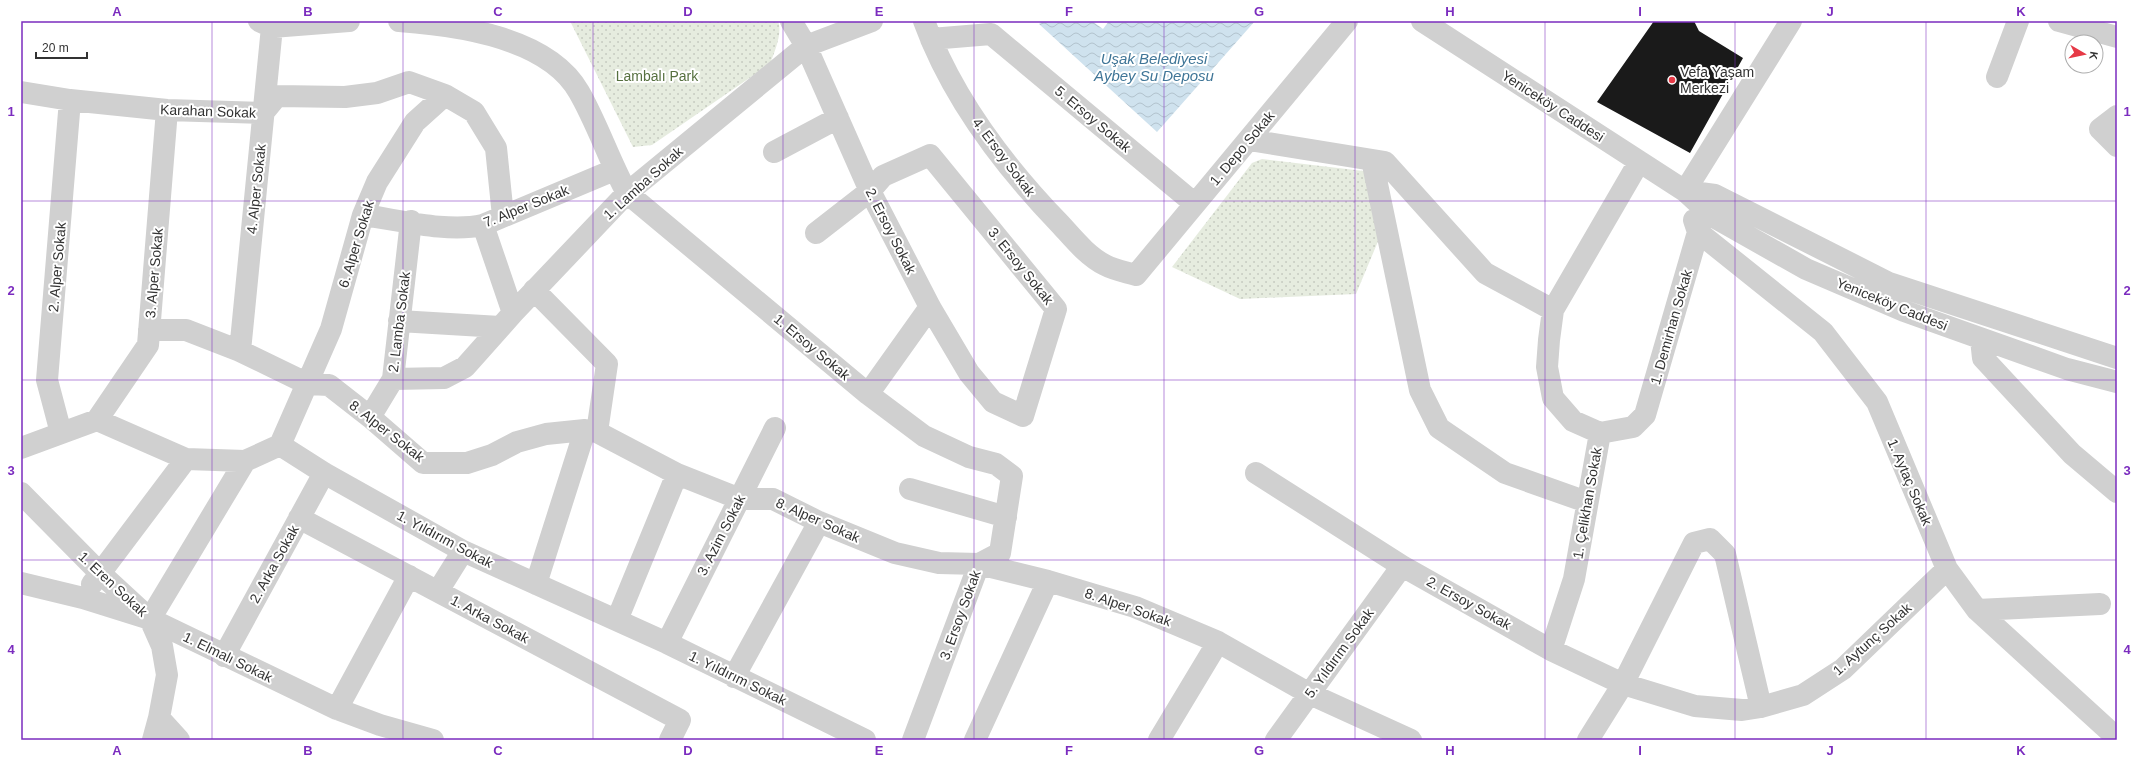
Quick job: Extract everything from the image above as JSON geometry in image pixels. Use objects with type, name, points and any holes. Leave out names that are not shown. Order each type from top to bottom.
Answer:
[{"type":"street","points":[[265,24],[349,21]]},
{"type":"street","points":[[399,21],[444,24],[493,35],[533,52],[562,70],[579,91],[614,170],[627,193]]},
{"type":"street","name":"2. Ersoy Sokak","points":[[791,21],[806,46],[870,191],[930,307],[969,373],[994,402],[1024,416]]},
{"type":"street","name":"1. Lamba Sokak","points":[[393,379],[444,378],[465,367],[534,290],[627,193],[806,46],[872,21]]},
{"type":"street","name":"1. Depo Sokak","points":[[1136,275],[1347,21]]},
{"type":"street","name":"Yeniceköy Caddesi","points":[[1422,21],[1685,191],[1712,216],[1806,269],[1904,312],[2067,369],[2117,382]]},
{"type":"street","points":[[1698,232],[1685,191],[1791,21]]},
{"type":"street","points":[[1997,78],[2018,21]]},
{"type":"street","points":[[2059,21],[2117,37]]},
{"type":"street","name":"4. Alper Sokak","points":[[240,351],[263,113],[265,24]]},
{"type":"street","name":"5. Ersoy Sokak","points":[[927,30],[991,34],[1195,204]]},
{"type":"street","name":"4. Ersoy Sokak","points":[[927,30],[956,89],[1023,186],[1083,248],[1104,265],[1136,275]]},
{"type":"street","name":"Karahan Sokak","points":[[21,92],[70,100],[167,110],[263,113],[277,96],[345,97],[377,93],[409,82],[445,95]]},
{"type":"street","points":[[400,321],[507,320],[493,220],[496,148],[474,112],[445,95]]},
{"type":"street","name":"6. Alper Sokak","points":[[280,445],[331,329],[363,214],[377,182],[415,122],[445,95]]},
{"type":"street","name":"2. Alper Sokak","points":[[61,433],[47,380],[70,100]]},
{"type":"street","name":"3. Alper Sokak","points":[[96,420],[148,345],[167,110]]},
{"type":"street","points":[[2117,116],[2100,129],[2117,146]]},
{"type":"street","points":[[774,152],[838,118]]},
{"type":"street","points":[[1249,140],[1385,162],[1485,273],[1553,310]]},
{"type":"street","name":"3. Ersoy Sokak","points":[[870,191],[882,176],[930,156],[1056,309],[1024,416]]},
{"type":"street","points":[[1372,160],[1420,390],[1439,428],[1505,473],[1587,502]]},
{"type":"street","name":"1. Çelikhan Sokak","points":[[1551,650],[1574,579],[1600,433],[1573,421],[1553,398],[1547,367],[1553,310],[1639,162]]},
{"type":"street","name":"7. Alper Sokak","points":[[363,214],[450,227],[472,227],[493,220],[614,170]]},
{"type":"street","points":[[816,233],[870,191]]},
{"type":"street","name":"Yeniceköy Caddesi","points":[[1685,191],[1715,195],[1889,283],[2117,358]]},
{"type":"street","name":"1. Ersoy Sokak","points":[[627,193],[868,394],[924,436],[970,457],[996,464],[1012,476]]},
{"type":"street","name":"2. Lamba Sokak","points":[[370,417],[393,379],[411,221]]},
{"type":"street","name":"1. Demirhan Sokak","points":[[1600,433],[1633,426],[1645,415],[1698,232]]},
{"type":"street","name":"1. Aytaç Sokak","points":[[1698,232],[1823,332],[1877,402],[1947,569],[1977,610],[2117,738]]},
{"type":"street","points":[[534,290],[607,364],[591,431],[536,584]]},
{"type":"street","points":[[868,394],[930,307]]},
{"type":"street","name":"8. Alper Sokak","points":[[149,330],[186,330],[240,351],[308,384],[329,385],[370,417],[423,463],[468,463],[492,456],[517,442],[546,434],[591,431],[677,474],[740,499],[773,499],[819,522],[895,553],[939,563],[979,564],[1048,581],[1135,606],[1218,642],[1310,694],[1399,738]]},
{"type":"street","points":[[1981,339],[1983,358],[2072,454],[2117,492]]},
{"type":"street","points":[[21,448],[96,420],[186,459],[245,461],[280,445]]},
{"type":"street","name":"3. Azim Sokak","points":[[667,643],[775,428]]},
{"type":"street","name":"1. Yıldırım Sokak","points":[[280,445],[324,473],[463,551],[667,643],[865,740]]},
{"type":"street","points":[[83,598],[99,572],[186,459]]},
{"type":"street","points":[[150,619],[245,461]]},
{"type":"street","name":"2. Arka Sokak","points":[[224,656],[324,473]]},
{"type":"street","name":"2. Ersoy Sokak","points":[[1256,473],[1402,566],[1551,650],[1623,684],[1695,706]]},
{"type":"street","points":[[617,620],[677,474]]},
{"type":"street","name":"3. Ersoy Sokak","points":[[913,740],[979,564],[1000,553],[1012,476]]},
{"type":"street","points":[[910,489],[1006,517]]},
{"type":"street","name":"1. Eren Sokak","points":[[21,493],[99,572],[150,619],[162,646],[166,674],[159,718],[153,740]]},
{"type":"street","name":"1. Arka Sokak","points":[[299,518],[680,720],[670,740]]},
{"type":"street","points":[[734,677],[819,522]]},
{"type":"street","points":[[1588,740],[1623,684],[1694,544],[1710,539],[1726,554],[1761,707]]},
{"type":"street","points":[[438,591],[463,551]]},
{"type":"street","name":"5. Yıldırım Sokak","points":[[1276,740],[1402,566]]},
{"type":"street","name":"1. Aytunç Sokak","points":[[1695,706],[1742,710],[1761,707],[1803,695],[1843,668],[1947,569]]},
{"type":"street","points":[[337,709],[409,576]]},
{"type":"street","points":[[975,740],[1048,581]]},
{"type":"street","name":"1. Elmalı Sokak","points":[[21,583],[83,598],[150,619],[224,656],[337,709],[380,725],[433,740]]},
{"type":"street","points":[[1977,610],[2100,604]]},
{"type":"street","points":[[1159,740],[1218,642]]},
{"type":"street","points":[[159,718],[179,740]]},
{"type":"green space","name":"Lambalı Park","points":[[570,21],[778,21],[779,37],[770,64],[652,145],[633,147]]},
{"type":"green space","points":[[1262,159],[1372,172],[1379,239],[1356,294],[1240,299],[1172,267],[1252,163]]},
{"type":"water","name":"Uşak Belediyesi Aybey Su Deposu","points":[[1042,21],[1092,21],[1103,29],[1109,21],[1255,21],[1157,132],[1039,24]]},
{"type":"building","name":"Vefa Yaşam Merkezi","points":[[1654,21],[1694,21],[1699,31],[1743,58],[1690,153],[1597,102]]},
{"type":"place","name":"Vefa Yaşam Merkezi","points":[[1672,80]]}]
